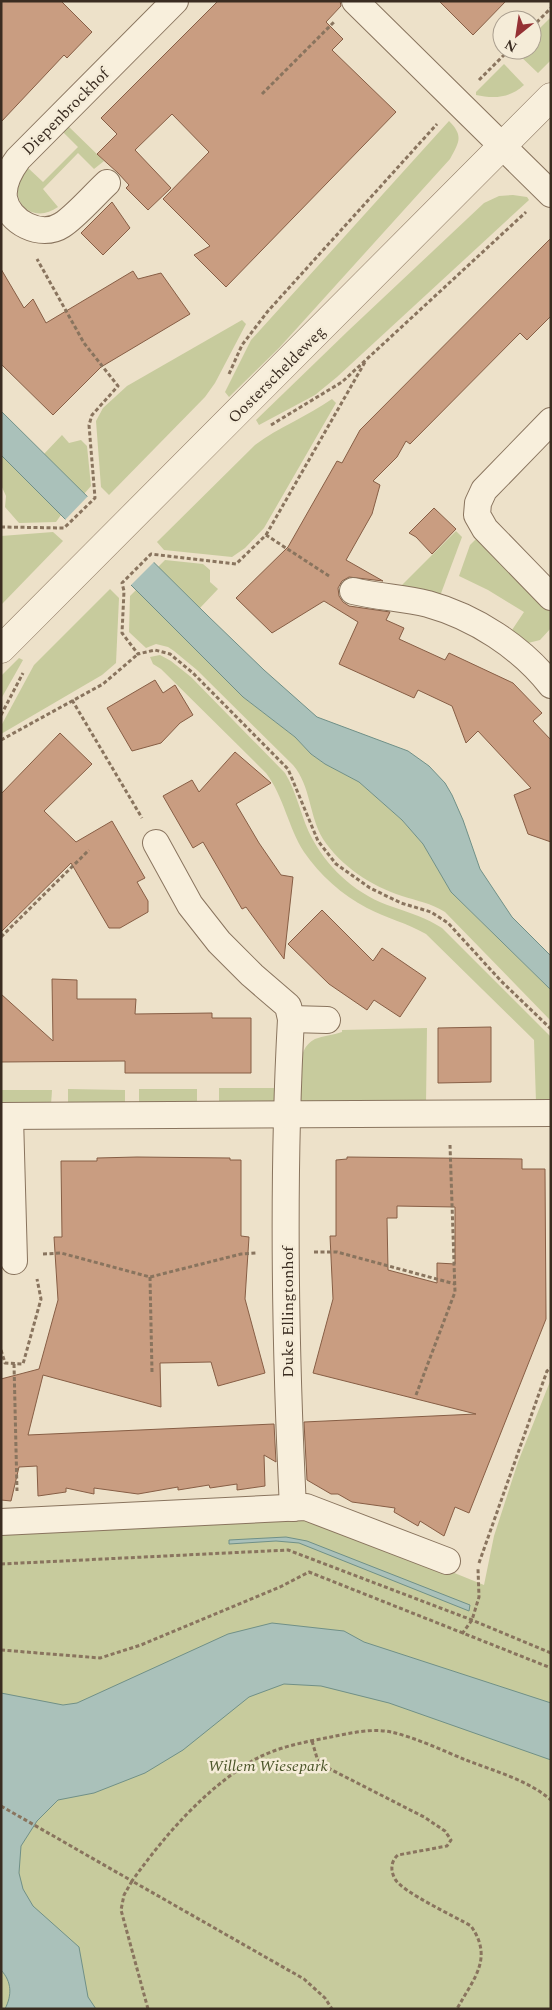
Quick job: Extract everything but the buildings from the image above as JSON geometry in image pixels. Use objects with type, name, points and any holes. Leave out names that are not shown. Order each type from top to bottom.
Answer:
[{"type":"street","name":"Diepenbrockhof","points":[[37,229],[26,226],[14,218],[8,208],[4,197],[8,173],[18,159],[175,1]]},
{"type":"street","points":[[355,1],[549,192]]},
{"type":"street","name":"Oosterscheldeweg","points":[[1,649],[124,528],[551,97]]},
{"type":"street","points":[[37,229],[61,226],[107,183]]},
{"type":"street","points":[[551,421],[484,490],[478,503],[477,515],[484,529],[551,596]]},
{"type":"street","points":[[353,591],[429,604],[490,632],[546,666]]},
{"type":"street","points":[[156,843],[190,905],[219,942],[252,975],[288,1006],[291,1019],[327,1020]]},
{"type":"street","name":"Duke Ellingtonhof","points":[[291,1019],[286,1115],[286,1252],[287,1376],[293,1508]]},
{"type":"street","points":[[14,1258],[5,1116],[551,1113]]},
{"type":"street","points":[[10,1522],[306,1507],[447,1561]]},
{"type":"path","points":[[262,94],[334,21]]},
{"type":"path","name":"Oosterscheldeweg","points":[[228,376],[242,346],[268,311],[457,102],[499,60]]},
{"type":"path","name":"Oosterscheldeweg","points":[[269,426],[342,382],[549,192]]},
{"type":"path","points":[[1,527],[64,528],[95,498],[90,424],[92,415],[118,386],[84,343],[34,254],[37,229]]},
{"type":"path","points":[[138,654],[122,633],[124,591],[122,584],[151,554],[236,564],[266,535],[366,359]]},
{"type":"path","points":[[266,535],[306,563],[353,591]]},
{"type":"path","points":[[1,740],[103,684],[138,654],[155,650],[170,654],[193,673],[288,770],[318,841],[336,864],[370,888],[402,903],[431,912],[448,923],[501,981],[551,1029]]},
{"type":"path","points":[[72,700],[156,843]]},
{"type":"path","points":[[1,937],[89,850]]},
{"type":"path","points":[[416,1394],[455,1292],[450,1114]]},
{"type":"path","points":[[14,1258],[61,1253],[150,1277],[240,1254],[337,1252],[454,1284]]},
{"type":"path","points":[[1,1350],[5,1363],[23,1364],[41,1299],[37,1280],[30,1269],[14,1258]]},
{"type":"path","points":[[150,1277],[152,1372]]},
{"type":"path","points":[[10,1522],[14,1364]]},
{"type":"path","points":[[462,1634],[472,1620],[479,1597],[477,1572],[479,1563],[547,1371],[551,1368]]},
{"type":"path","points":[[1,1564],[288,1550],[472,1620],[551,1653]]},
{"type":"path","points":[[1,1650],[100,1658],[142,1645],[280,1587],[309,1572],[551,1668]]},
{"type":"path","points":[[148,2009],[121,1910],[124,1895],[152,1853],[182,1819],[209,1793],[253,1761],[273,1752],[312,1741],[348,1734],[391,1732],[444,1751],[532,1787],[551,1800]]},
{"type":"path","points":[[312,1741],[317,1758],[324,1766],[424,1817],[445,1830],[450,1840],[447,1846],[398,1855],[393,1859],[391,1865],[395,1880],[408,1890],[472,1926],[478,1935],[482,1944],[482,1957],[478,1970],[457,2009]]},
{"type":"path","points":[[1,1806],[304,1979],[325,1998],[332,2009]]},
{"type":"green space","points":[[551,17],[551,60],[538,73],[524,60],[542,60],[542,26]]},
{"type":"green space","points":[[504,64],[524,85],[507,95],[489,97],[476,95],[476,92]]},
{"type":"green space","points":[[449,121],[454,126],[458,135],[458,143],[450,159],[279,348],[229,397],[225,392],[251,340]]},
{"type":"green space","points":[[66,124],[104,161],[94,169],[78,153],[43,189],[58,207],[50,212],[34,213],[22,205],[19,198],[17,190],[20,178],[27,167],[43,182],[78,147],[63,132]]},
{"type":"green space","points":[[499,196],[527,197],[529,200],[337,377],[315,395],[259,425],[256,420],[484,203]]},
{"type":"green space","points":[[242,320],[246,324],[215,383],[205,397],[109,495],[101,487],[96,421],[103,408],[127,386]]},
{"type":"green space","points":[[332,399],[336,403],[264,528],[245,548],[232,557],[164,550],[157,542],[255,445]]},
{"type":"green space","points":[[62,435],[69,443],[81,440],[87,446],[91,486],[84,494],[44,454]]},
{"type":"green space","points":[[1,455],[61,515],[56,522],[19,523],[5,507],[6,496],[1,485]]},
{"type":"green space","points":[[456,531],[462,537],[440,596],[397,590]]},
{"type":"green space","points":[[53,532],[63,541],[1,605],[1,536]]},
{"type":"green space","points":[[477,538],[550,610],[551,628],[540,640],[528,643],[510,633],[524,612],[488,590],[459,576],[470,545]]},
{"type":"green space","points":[[165,560],[203,564],[210,570],[210,582],[218,589],[200,608],[158,567]]},
{"type":"green space","points":[[110,589],[119,598],[116,663],[102,675],[1,734],[1,726],[34,665]]},
{"type":"green space","points":[[136,590],[243,697],[295,737],[311,754],[325,764],[359,782],[402,820],[423,844],[451,892],[551,990],[551,1021],[445,912],[429,904],[390,892],[368,881],[330,849],[318,830],[307,792],[299,773],[293,765],[197,670],[174,651],[168,647],[156,644],[146,648],[129,632],[130,596]]},
{"type":"green space","points":[[160,655],[191,677],[285,773],[313,840],[337,872],[357,889],[380,902],[442,928],[551,1037],[551,1103],[536,1102],[534,1040],[426,934],[374,912],[358,903],[340,891],[324,876],[304,852],[277,792],[266,773],[161,669],[153,664],[150,657]]},
{"type":"green space","points":[[19,658],[23,660],[1,699],[1,676]]},
{"type":"green space","points":[[427,1028],[426,1104],[300,1104],[299,1078],[301,1059],[308,1044],[315,1039],[342,1032],[342,1030]]},
{"type":"green space","points":[[219,1088],[278,1088],[278,1104],[219,1104]]},
{"type":"green space","points":[[68,1089],[125,1090],[125,1106],[68,1105]]},
{"type":"green space","points":[[139,1089],[197,1089],[197,1104],[139,1105]]},
{"type":"green space","points":[[1,1090],[52,1090],[51,1105],[1,1105]]},
{"type":"green space","name":"Willem Wiesepark","points":[[551,1379],[551,2009],[1,2009],[1,1533],[319,1518],[484,1585],[494,1536],[518,1462]]},
{"type":"water","points":[[1,411],[208,616],[264,670],[317,717],[408,751],[429,766],[445,783],[452,795],[480,869],[512,917],[551,956],[551,990],[451,892],[423,844],[402,820],[359,782],[325,764],[311,754],[295,737],[243,697],[1,455]]},
{"type":"water","points":[[286,1537],[307,1541],[470,1605],[469,1611],[299,1543],[276,1541],[229,1544],[229,1540]]},
{"type":"water","points":[[272,1623],[344,1631],[364,1642],[551,1703],[551,1760],[389,1703],[321,1686],[284,1684],[249,1697],[183,1750],[145,1773],[94,1793],[58,1800],[37,1821],[21,1846],[19,1873],[23,1889],[33,1906],[79,1947],[88,1997],[96,2009],[5,2009],[10,1989],[7,1979],[1,1970],[1,1693],[63,1705],[77,1703],[228,1634]]},
{"type":"pier","points":[[89,495],[155,561],[130,586],[64,521]]}]
